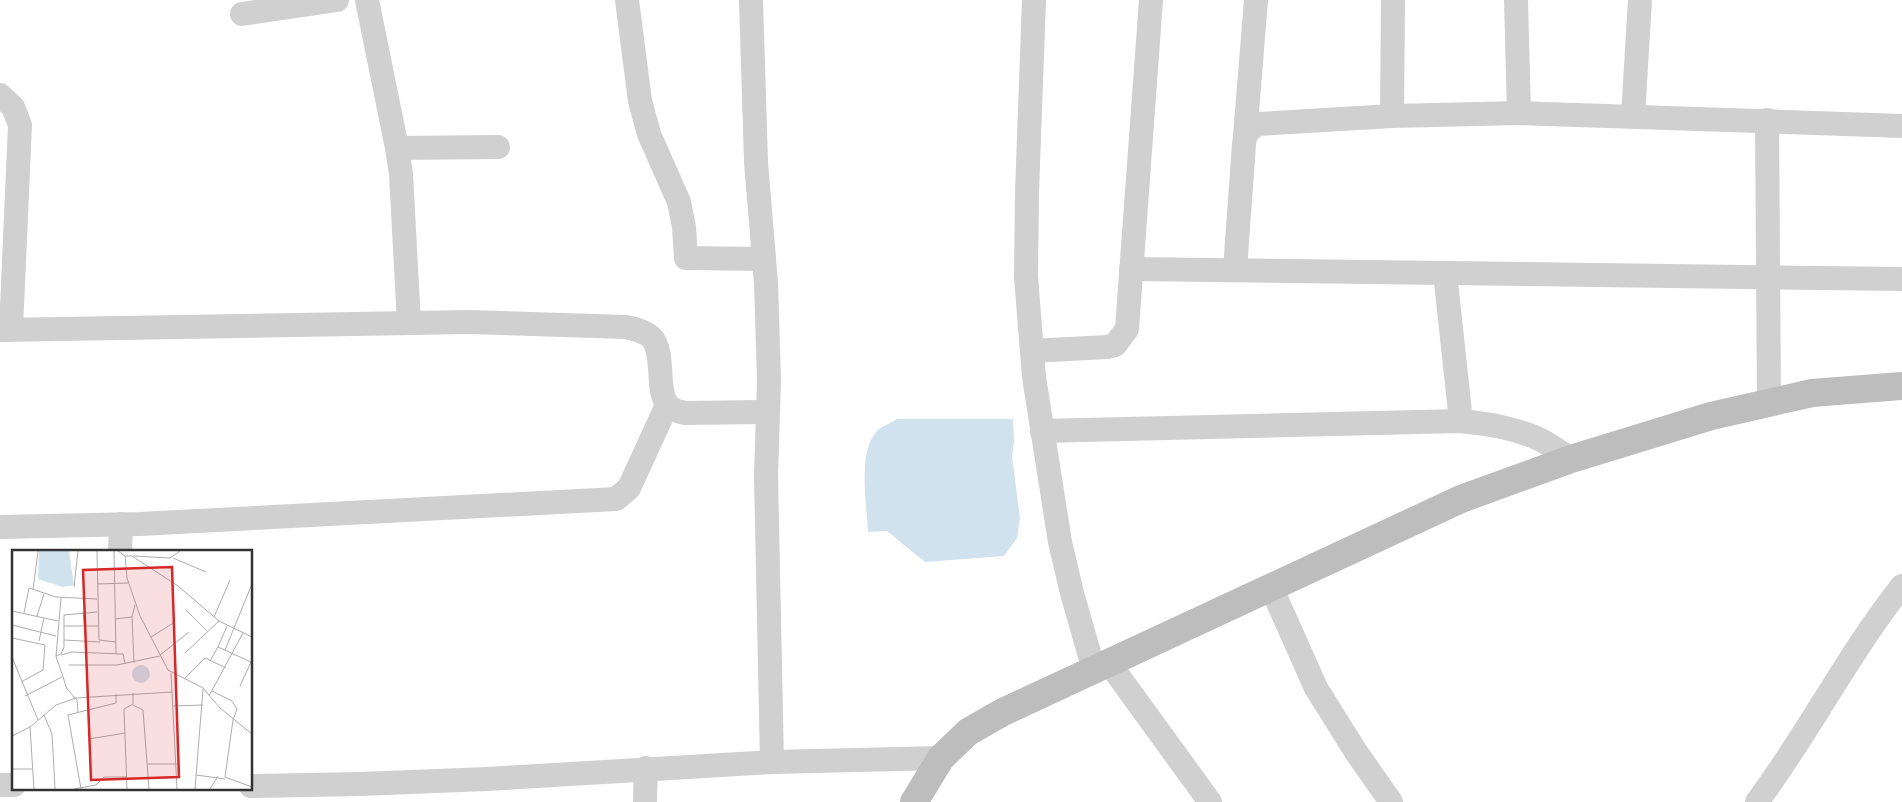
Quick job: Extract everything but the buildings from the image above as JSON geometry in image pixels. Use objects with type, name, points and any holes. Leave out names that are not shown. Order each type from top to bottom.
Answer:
[{"type":"street","points":[[242,14],[337,0]]},
{"type":"street","points":[[368,0],[401,174],[409,323]]},
{"type":"street","points":[[627,0],[640,100],[649,134],[679,202],[684,227],[686,258],[764,258]]},
{"type":"street","points":[[751,0],[756,162],[764,258],[768,341],[766,476],[772,677],[772,762]]},
{"type":"street","points":[[1034,0],[1026,258],[1034,377],[1060,542],[1072,593],[1102,666],[1210,802]]},
{"type":"street","points":[[1032,351],[1107,347],[1115,345],[1127,329],[1150,0]]},
{"type":"street","points":[[1235,270],[1256,0],[1268,0]]},
{"type":"street","points":[[1392,116],[1393,0]]},
{"type":"street","points":[[1516,0],[1519,113]]},
{"type":"street","points":[[1633,116],[1640,0]]},
{"type":"street","points":[[0,95],[13,106],[20,125],[9,181],[5,330],[469,322],[626,327],[640,330],[651,337],[657,346],[663,395],[667,405],[677,411],[685,413],[768,412]]},
{"type":"street","points":[[1245,136],[1251,128],[1269,122],[1392,116],[1519,113],[1902,126]]},
{"type":"street","points":[[1767,120],[1769,403]]},
{"type":"street","points":[[397,148],[498,147]]},
{"type":"street","points":[[1131,269],[1902,280]]},
{"type":"street","points":[[1445,273],[1461,421]]},
{"type":"street","points":[[914,802],[941,758],[968,732],[1003,712],[1461,500],[1571,460],[1711,416],[1812,393],[1902,386]]},
{"type":"street","points":[[0,527],[121,524],[616,499],[629,488],[667,405]]},
{"type":"street","points":[[1042,431],[1461,421],[1483,423],[1516,430],[1542,440],[1571,460]]},
{"type":"street","points":[[120,550],[121,524]]},
{"type":"street","points":[[1757,802],[1810,725],[1842,671],[1902,586]]},
{"type":"street","points":[[1271,587],[1316,688],[1356,752],[1391,802]]},
{"type":"street","points":[[252,786],[488,779],[646,768],[772,762],[941,758]]},
{"type":"street","points":[[644,802],[646,768]]},
{"type":"water","points":[[897,419],[1013,419],[1014,441],[1012,457],[1020,518],[1017,538],[1004,556],[925,562],[887,531],[868,532],[865,494],[867,452],[871,440],[877,431]]}]
